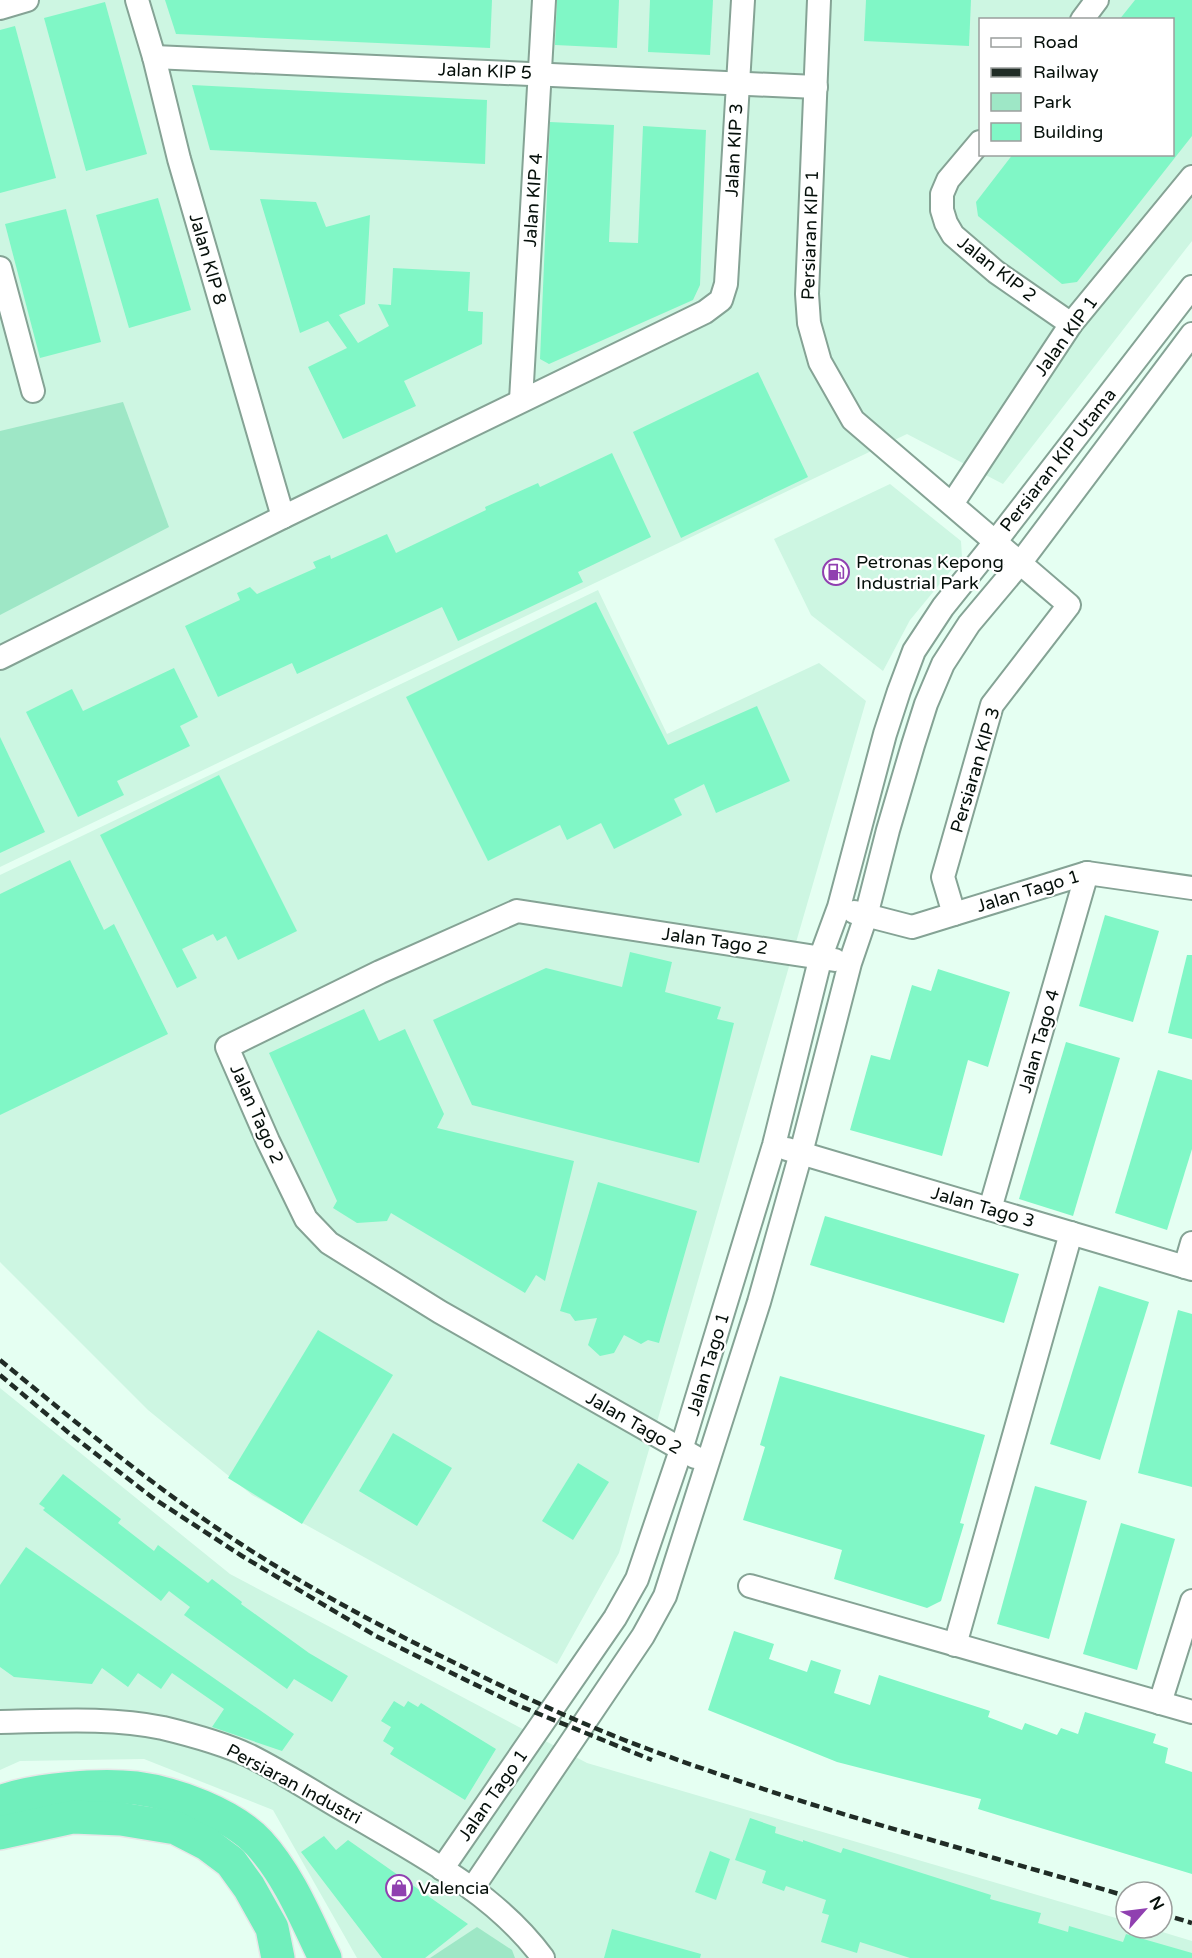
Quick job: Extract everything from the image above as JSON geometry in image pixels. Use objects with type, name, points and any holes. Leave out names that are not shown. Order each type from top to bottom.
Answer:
[{"type":"highway","points":[[0,1802],[13,1797],[83,1788],[136,1788],[184,1800],[220,1814],[258,1842],[283,1874],[325,1958]]},
{"type":"highway","points":[[0,1833],[73,1817],[121,1819],[176,1828],[207,1844],[231,1862],[249,1887],[272,1928],[278,1958]]},
{"type":"street","points":[[0,8],[27,0]]},
{"type":"street","name":"Jalan KIP 8","points":[[137,0],[154,57],[179,159],[283,517]]},
{"type":"street","name":"Jalan KIP 4","points":[[521,400],[544,0]]},
{"type":"street","name":"Jalan KIP 3","points":[[521,400],[705,312],[721,300],[726,284],[743,0]]},
{"type":"street","name":"Persiaran KIP 1","points":[[819,0],[807,294],[810,322],[820,362],[853,420],[1021,562]]},
{"type":"street","points":[[1084,18],[1097,0]]},
{"type":"street","name":"Jalan KIP 5","points":[[154,57],[816,87]]},
{"type":"street","name":"Jalan KIP 2","points":[[979,144],[948,180],[942,194],[942,210],[946,223],[954,235],[996,272],[1071,324]]},
{"type":"street","name":"Jalan KIP 1","points":[[952,504],[1071,324],[1192,177]]},
{"type":"street","points":[[0,268],[33,391]]},
{"type":"street","name":"Persiaran KIP Utama","points":[[839,908],[885,734],[915,651],[943,607],[1192,287]]},
{"type":"street","name":"Persiaran KIP Utama","points":[[866,916],[913,746],[943,664],[969,624],[1021,562],[1192,334]]},
{"type":"street","points":[[0,658],[521,400]]},
{"type":"street","name":"Persiaran KIP 3","points":[[954,914],[943,877],[992,705],[1069,605],[1021,562]]},
{"type":"street","name":"Jalan Tago 1","points":[[442,1869],[615,1618],[637,1579],[681,1450],[774,1145],[821,956],[839,908],[912,927],[1087,873],[1192,888]]},
{"type":"street","name":"Jalan Tago 4","points":[[990,1209],[1087,873]]},
{"type":"street","name":"Jalan Tago 2","points":[[707,1463],[440,1312],[329,1243],[306,1219],[268,1141],[227,1047],[380,972],[517,911],[821,956],[849,963]]},
{"type":"street","name":"Jalan Tago 1","points":[[472,1889],[643,1636],[665,1596],[759,1302],[801,1153],[849,963],[866,916]]},
{"type":"street","name":"Jalan Tago 3","points":[[774,1145],[1188,1268]]},
{"type":"street","points":[[955,1645],[1071,1233]]},
{"type":"street","points":[[1188,1268],[1192,1243]]},
{"type":"street","points":[[750,1586],[1192,1712]]},
{"type":"street","points":[[1160,1703],[1192,1601]]},
{"type":"street","name":"Persiaran Industri","points":[[0,1722],[115,1721],[161,1728],[203,1738],[249,1756],[442,1869],[472,1889],[518,1927],[543,1958]]},
{"type":"shaded area","points":[[0,0],[1192,0],[1192,241],[1003,484],[907,434],[0,867]]},
{"type":"shaded area","points":[[890,484],[961,541],[962,557],[910,620],[883,671],[811,615],[774,539]]},
{"type":"shaded area","points":[[598,590],[667,734],[819,663],[866,701],[619,1553],[557,1664],[252,1495],[148,1410],[0,1262],[0,875]]},
{"type":"shaded area","points":[[0,1388],[230,1574],[587,1763],[1114,1917],[1114,1940],[1174,1940],[1174,1936],[1192,1941],[1192,1958],[357,1958],[273,1810],[144,1759],[20,1761],[0,1770]]},
{"type":"green space","points":[[123,402],[169,527],[0,615],[0,431]]},
{"type":"green space","points":[[477,1927],[512,1950],[515,1958],[430,1958]]},
{"type":"building","points":[[165,0],[492,0],[490,48],[176,34]]},
{"type":"building","points":[[557,0],[619,0],[617,48],[555,45]]},
{"type":"building","points":[[650,0],[713,0],[710,55],[648,52]]},
{"type":"building","points":[[866,0],[971,0],[969,46],[864,41]]},
{"type":"building","points":[[1135,0],[1192,0],[1192,136],[1077,282],[1062,284],[978,216],[976,202],[1011,156],[1174,156],[1174,18],[1121,18]]},
{"type":"building","points":[[105,2],[147,154],[86,171],[44,18]]},
{"type":"building","points":[[15,26],[56,178],[0,193],[0,30]]},
{"type":"building","points":[[192,85],[487,100],[485,164],[210,150]]},
{"type":"building","points":[[550,122],[614,125],[609,242],[638,243],[643,126],[706,130],[700,285],[693,300],[549,364],[540,359]]},
{"type":"building","points":[[158,198],[191,310],[129,328],[96,215]]},
{"type":"building","points":[[260,199],[316,202],[326,227],[370,215],[365,304],[339,315],[358,343],[389,326],[378,304],[391,305],[393,268],[470,272],[468,311],[483,312],[482,344],[404,381],[416,406],[343,439],[308,367],[347,348],[328,321],[300,333]]},
{"type":"building","points":[[66,209],[101,342],[40,358],[5,224]]},
{"type":"building","points":[[758,372],[808,477],[681,538],[633,432]]},
{"type":"building","points":[[612,453],[651,537],[578,572],[583,582],[458,641],[442,607],[297,674],[292,663],[218,697],[185,626],[240,600],[237,593],[250,587],[257,594],[316,568],[313,562],[330,555],[331,559],[387,534],[396,553],[486,510],[485,507],[538,483],[540,487]]},
{"type":"building","points":[[596,602],[668,745],[757,706],[790,781],[716,813],[704,784],[674,799],[682,815],[614,849],[601,823],[567,840],[560,825],[488,861],[406,697]]},
{"type":"building","points":[[174,668],[198,717],[180,726],[190,746],[117,781],[124,795],[78,817],[26,712],[72,689],[83,711]]},
{"type":"building","points":[[0,737],[45,832],[0,853]]},
{"type":"building","points":[[219,775],[297,931],[238,960],[226,936],[217,941],[213,934],[182,949],[197,978],[177,988],[100,835]]},
{"type":"building","points":[[70,860],[104,930],[114,924],[168,1034],[0,1115],[0,894]]},
{"type":"building","points":[[1105,915],[1159,931],[1133,1022],[1079,1006]]},
{"type":"building","points":[[630,952],[672,962],[665,992],[721,1007],[717,1019],[734,1023],[699,1163],[472,1105],[433,1020],[546,968],[622,987]]},
{"type":"building","points":[[1187,955],[1192,955],[1192,1039],[1168,1033]]},
{"type":"building","points":[[938,969],[1010,992],[988,1067],[968,1060],[942,1156],[850,1130],[871,1055],[890,1060],[912,985],[931,991]]},
{"type":"building","points":[[364,1009],[379,1041],[405,1029],[444,1114],[437,1128],[574,1161],[545,1281],[536,1275],[525,1293],[391,1213],[387,1221],[357,1223],[333,1208],[337,1201],[269,1053]]},
{"type":"building","points":[[1066,1042],[1120,1058],[1073,1216],[1019,1199]]},
{"type":"building","points":[[1158,1070],[1192,1080],[1192,1149],[1167,1230],[1115,1213]]},
{"type":"building","points":[[598,1182],[697,1211],[659,1343],[648,1340],[641,1344],[624,1335],[614,1353],[600,1356],[588,1345],[597,1318],[575,1321],[570,1314],[560,1311]]},
{"type":"building","points":[[825,1216],[1019,1274],[1004,1323],[810,1265]]},
{"type":"building","points":[[1099,1286],[1149,1302],[1100,1460],[1050,1444]]},
{"type":"building","points":[[1178,1310],[1192,1314],[1192,1487],[1138,1473]]},
{"type":"building","points":[[318,1330],[393,1375],[302,1524],[228,1478]]},
{"type":"building","points":[[780,1376],[985,1435],[960,1523],[964,1524],[941,1601],[927,1608],[834,1579],[842,1550],[743,1520],[765,1447],[760,1445]]},
{"type":"building","points":[[393,1433],[452,1468],[417,1526],[359,1491]]},
{"type":"building","points":[[578,1463],[609,1482],[573,1540],[542,1521]]},
{"type":"building","points":[[63,1474],[121,1519],[118,1523],[154,1551],[158,1545],[208,1583],[212,1579],[242,1602],[241,1604],[309,1653],[348,1676],[332,1702],[294,1679],[287,1689],[184,1615],[190,1607],[169,1591],[161,1601],[43,1510],[45,1508],[39,1504]]},
{"type":"building","points":[[1035,1486],[1087,1501],[1049,1639],[997,1624]]},
{"type":"building","points":[[1121,1523],[1175,1539],[1137,1670],[1083,1654]]},
{"type":"building","points":[[26,1547],[294,1734],[282,1751],[212,1727],[224,1709],[172,1673],[161,1689],[138,1673],[128,1687],[102,1668],[92,1684],[14,1677],[0,1667],[0,1585]]},
{"type":"building","points":[[734,1631],[774,1644],[769,1659],[807,1672],[811,1660],[841,1670],[834,1693],[870,1705],[879,1675],[990,1711],[988,1717],[1022,1730],[1025,1723],[1057,1735],[1061,1728],[1078,1734],[1085,1712],[1156,1734],[1153,1743],[1168,1748],[1165,1763],[1192,1772],[1192,1874],[978,1809],[981,1799],[837,1762],[708,1710]]},
{"type":"building","points":[[394,1701],[404,1707],[408,1701],[418,1707],[421,1703],[496,1749],[465,1800],[390,1754],[394,1748],[383,1741],[391,1727],[381,1721]]},
{"type":"building","points":[[750,1818],[776,1827],[775,1833],[841,1853],[843,1848],[991,1895],[990,1899],[1041,1913],[1038,1923],[1068,1932],[1069,1926],[1123,1942],[1124,1940],[1147,1940],[1192,1953],[1192,1958],[910,1958],[860,1942],[857,1953],[821,1942],[829,1915],[822,1913],[826,1900],[786,1886],[784,1891],[762,1883],[766,1871],[735,1860]]},
{"type":"building","points":[[324,1836],[336,1850],[348,1840],[468,1924],[425,1958],[382,1958],[301,1852]]},
{"type":"building","points":[[710,1851],[730,1859],[716,1900],[695,1892]]},
{"type":"building","points":[[612,1929],[701,1954],[700,1958],[604,1958]]},
{"type":"railway","points":[[0,1360],[90,1434],[215,1527],[247,1548],[350,1609],[504,1687],[599,1730],[766,1790],[1114,1893]]},
{"type":"railway","points":[[0,1375],[69,1433],[153,1498],[242,1556],[376,1636],[517,1705],[652,1760]]},
{"type":"railway","points":[[1174,1918],[1192,1923]]},
{"type":"place","name":"Petronas Kepong Industrial Park","points":[[836,572]]},
{"type":"place","name":"Valencia","points":[[399,1888]]}]
